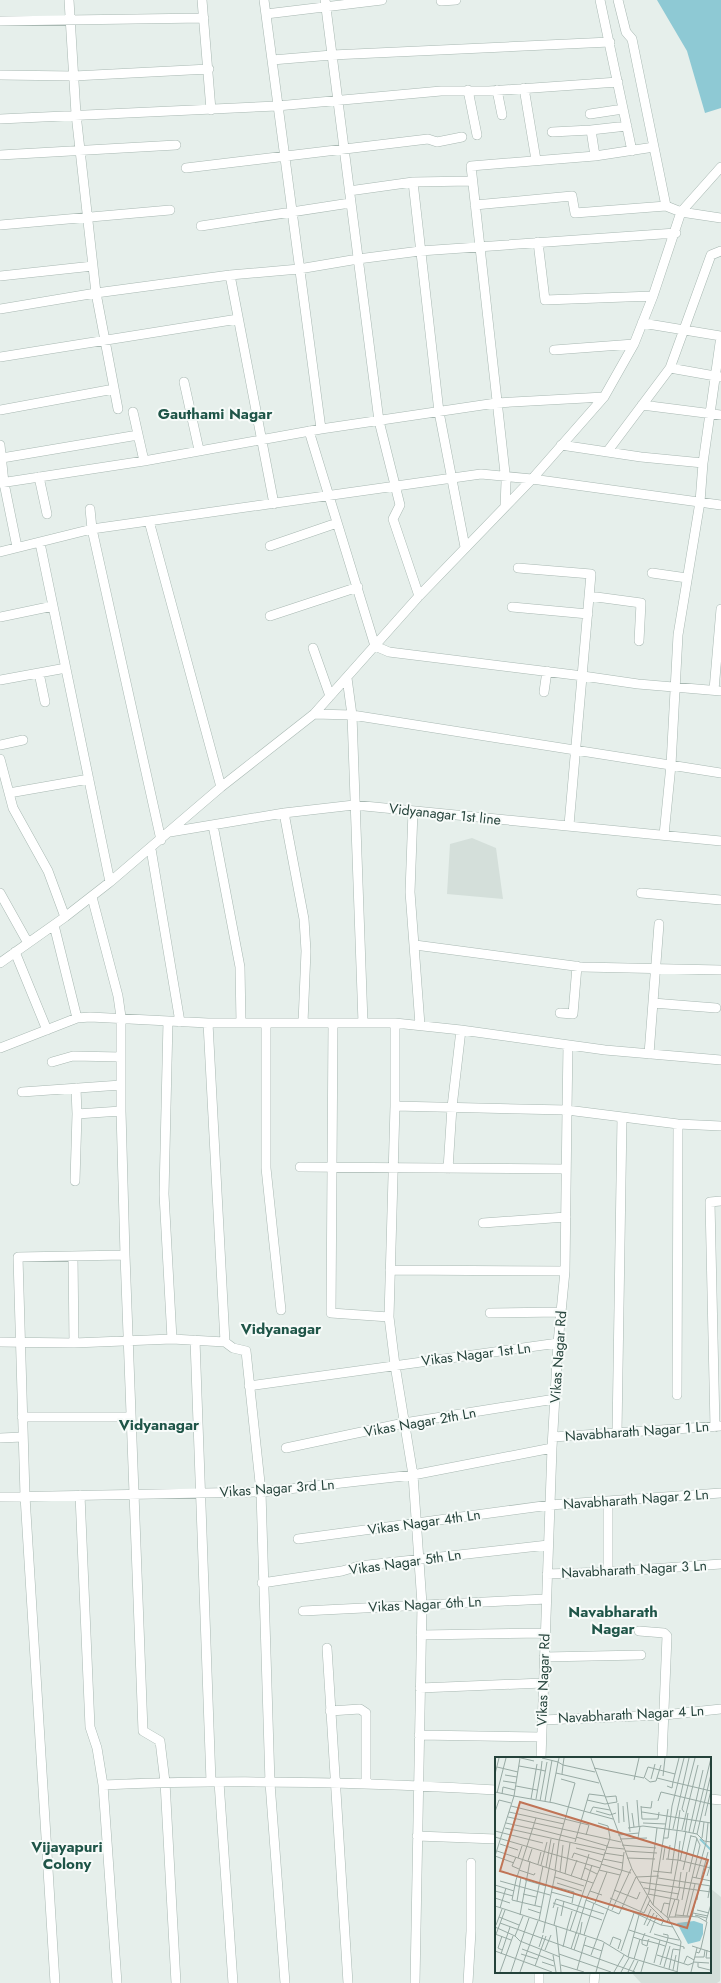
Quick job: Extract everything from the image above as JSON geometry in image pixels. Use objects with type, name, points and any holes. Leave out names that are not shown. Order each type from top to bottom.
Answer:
[{"type":"street","points":[[69,0],[76,114],[96,293],[118,408]]},
{"type":"street","points":[[202,0],[209,69],[211,110]]},
{"type":"street","points":[[264,0],[321,429]]},
{"type":"street","points":[[266,14],[325,3],[382,0]]},
{"type":"street","points":[[441,1],[456,0]]},
{"type":"street","points":[[600,0],[632,151]]},
{"type":"street","points":[[618,0],[626,32],[632,39],[666,206]]},
{"type":"street","points":[[325,3],[379,421],[400,505],[393,519],[419,596]]},
{"type":"street","points":[[0,21],[204,18]]},
{"type":"street","points":[[272,60],[332,55],[610,42]]},
{"type":"street","points":[[0,75],[74,76],[209,69]]},
{"type":"street","points":[[0,119],[76,114],[211,110],[468,90],[497,90],[618,82]]},
{"type":"street","points":[[524,88],[536,160]]},
{"type":"street","points":[[468,90],[477,135]]},
{"type":"street","points":[[497,90],[502,114]]},
{"type":"street","points":[[590,114],[623,109]]},
{"type":"street","points":[[552,132],[627,126]]},
{"type":"street","points":[[591,130],[595,156]]},
{"type":"street","points":[[186,168],[344,148],[428,139],[437,142],[462,137]]},
{"type":"street","points":[[0,155],[80,149],[176,145]]},
{"type":"street","points":[[505,507],[507,491],[496,403],[471,166],[595,156],[654,147]]},
{"type":"street","points":[[0,963],[92,897],[222,787],[314,714],[419,596],[532,479],[560,444],[604,397],[634,344],[654,296],[676,233],[681,212],[721,167]]},
{"type":"street","points":[[350,191],[413,182],[472,181]]},
{"type":"street","points":[[413,182],[438,412],[465,547]]},
{"type":"street","points":[[475,205],[572,196],[574,214],[666,206],[681,212],[721,218]]},
{"type":"street","points":[[202,226],[350,203]]},
{"type":"street","points":[[0,225],[170,210]]},
{"type":"street","points":[[0,309],[96,293],[420,252],[538,242],[676,233]]},
{"type":"street","points":[[538,242],[545,300],[654,296]]},
{"type":"street","points":[[607,452],[670,368],[712,255],[721,251]]},
{"type":"street","points":[[0,276],[93,266]]},
{"type":"street","points":[[230,275],[274,504]]},
{"type":"street","points":[[0,357],[238,320]]},
{"type":"street","points":[[642,323],[721,336],[718,376],[709,412],[702,463],[700,502],[678,635],[671,765],[664,835]]},
{"type":"street","points":[[554,350],[634,344]]},
{"type":"street","points":[[670,368],[718,376]]},
{"type":"street","points":[[184,382],[200,450]]},
{"type":"street","points":[[0,410],[114,389]]},
{"type":"street","points":[[2,483],[144,461],[321,429],[496,403],[604,397]]},
{"type":"street","points":[[642,404],[709,412],[721,415]]},
{"type":"street","points":[[133,412],[144,461]]},
{"type":"street","points":[[309,431],[327,495],[358,587],[375,646]]},
{"type":"street","points":[[2,458],[138,435]]},
{"type":"street","points":[[560,444],[641,458],[702,463]]},
{"type":"street","points":[[0,445],[2,458],[2,483],[17,547]]},
{"type":"street","points":[[0,552],[92,530],[481,474],[532,479],[721,505]]},
{"type":"street","points":[[39,477],[47,514]]},
{"type":"street","points":[[90,509],[92,530],[161,840]]},
{"type":"street","points":[[149,521],[222,787]]},
{"type":"street","points":[[270,546],[336,523]]},
{"type":"street","points":[[40,543],[110,882]]},
{"type":"street","points":[[518,568],[591,574],[569,825]]},
{"type":"street","points":[[652,573],[687,578]]},
{"type":"street","points":[[270,616],[358,587]]},
{"type":"street","points":[[590,596],[641,604],[639,641]]},
{"type":"street","points":[[0,617],[53,606]]},
{"type":"street","points":[[512,607],[588,614]]},
{"type":"street","points":[[375,646],[389,652],[547,671],[638,684],[718,690],[721,612]]},
{"type":"street","points":[[313,648],[330,696]]},
{"type":"street","points":[[0,680],[66,668]]},
{"type":"street","points":[[544,692],[547,671]]},
{"type":"street","points":[[39,673],[45,702]]},
{"type":"street","points":[[347,678],[352,715],[362,1023]]},
{"type":"street","points":[[314,714],[352,715],[721,773]]},
{"type":"street","points":[[0,745],[23,740]]},
{"type":"street","points":[[0,759],[13,808],[48,871],[66,917]]},
{"type":"street","points":[[9,793],[89,779]]},
{"type":"street","name":"Vidyanagar 1st line","points":[[170,832],[284,813],[354,804],[721,841]]},
{"type":"street","points":[[413,811],[410,892],[420,1025]]},
{"type":"street","points":[[284,813],[304,919],[306,950],[303,1023]]},
{"type":"street","points":[[213,825],[240,967],[241,1023]]},
{"type":"street","points":[[151,848],[180,1022]]},
{"type":"street","points":[[0,893],[28,943]]},
{"type":"street","points":[[641,893],[721,900]]},
{"type":"street","points":[[92,897],[118,996],[121,1017],[121,1111],[125,1255],[143,1731],[160,1741],[165,1782],[176,1983]]},
{"type":"street","points":[[649,1054],[659,924]]},
{"type":"street","points":[[54,925],[77,1018]]},
{"type":"street","points":[[415,945],[577,966],[721,970]]},
{"type":"street","points":[[15,952],[46,1030]]},
{"type":"street","points":[[560,1013],[574,1014],[577,966]]},
{"type":"street","points":[[653,1003],[716,1008]]},
{"type":"street","points":[[0,1048],[77,1018],[121,1017],[208,1023],[395,1023],[461,1030],[568,1045],[721,1060]]},
{"type":"street","points":[[168,1021],[164,1194],[172,1339]]},
{"type":"street","points":[[208,1023],[225,1342]]},
{"type":"street","points":[[266,1023],[266,1168],[282,1310]]},
{"type":"street","points":[[333,1023],[331,1313],[389,1317]]},
{"type":"street","points":[[395,1023],[395,1106],[389,1317],[395,1365],[413,1476],[422,1604],[415,1983]]},
{"type":"street","points":[[448,1169],[452,1107],[461,1030]]},
{"type":"street","name":"Vikas Nagar Rd","points":[[541,1757],[554,1400],[565,1271],[568,1045]]},
{"type":"street","points":[[52,1062],[73,1056],[121,1057]]},
{"type":"street","points":[[22,1092],[121,1085]]},
{"type":"street","points":[[75,1180],[77,1114],[76,1088]]},
{"type":"street","points":[[395,1106],[567,1110],[678,1124],[721,1126]]},
{"type":"street","points":[[77,1114],[121,1111]]},
{"type":"street","points":[[616,1433],[622,1117]]},
{"type":"street","points":[[677,1395],[678,1124]]},
{"type":"street","points":[[300,1167],[393,1169],[566,1169]]},
{"type":"street","points":[[718,1426],[710,1202],[721,1201]]},
{"type":"street","points":[[483,1223],[566,1217]]},
{"type":"street","points":[[55,1983],[25,1496],[18,1257],[125,1255]]},
{"type":"street","points":[[73,1256],[74,1344]]},
{"type":"street","points":[[390,1270],[565,1271]]},
{"type":"street","points":[[490,1313],[561,1312]]},
{"type":"street","points":[[0,1342],[74,1344],[172,1339],[225,1342],[233,1348],[246,1351],[261,1492],[262,1583],[270,1782],[285,1983]]},
{"type":"street","points":[[195,1340],[200,1493],[216,1782],[233,1983]]},
{"type":"street","name":"Vikas Nagar 1st Ln","points":[[249,1386],[558,1344]]},
{"type":"street","name":"Vikas Nagar 2th Ln","points":[[286,1448],[404,1423],[554,1400]]},
{"type":"street","points":[[22,1417],[131,1417]]},
{"type":"street","name":"Navabharath Nagar 1 Ln","points":[[553,1437],[718,1426]]},
{"type":"street","points":[[0,1438],[23,1436]]},
{"type":"street","name":"Vikas Nagar 3rd Ln","points":[[0,1497],[261,1492],[413,1476],[552,1448]]},
{"type":"street","name":"Navabharath Nagar 2 Ln","points":[[550,1505],[721,1493]]},
{"type":"street","points":[[80,1495],[90,1728],[97,1748],[103,1784],[118,1983]]},
{"type":"street","points":[[608,1501],[608,1572]]},
{"type":"street","name":"Vikas Nagar 4th Ln","points":[[298,1539],[550,1505]]},
{"type":"street","name":"Vikas Nagar 5th Ln","points":[[262,1583],[342,1571],[359,1566],[419,1558],[548,1545]]},
{"type":"street","name":"Navabharath Nagar 3 Ln","points":[[547,1574],[608,1572],[721,1564]]},
{"type":"street","name":"Vikas Nagar 6th Ln","points":[[303,1611],[546,1599]]},
{"type":"street","points":[[638,1631],[664,1633],[666,1636],[662,1757]]},
{"type":"street","points":[[421,1635],[545,1633]]},
{"type":"street","points":[[327,1648],[334,1784],[348,1983]]},
{"type":"street","points":[[544,1657],[641,1654]]},
{"type":"street","points":[[420,1688],[543,1683]]},
{"type":"street","name":"Navabharath Nagar 4 Ln","points":[[542,1720],[664,1715],[721,1708]]},
{"type":"street","points":[[330,1711],[360,1709],[366,1713],[366,1784]]},
{"type":"street","points":[[419,1735],[541,1736]]},
{"type":"street","points":[[103,1784],[165,1782],[270,1782],[418,1785],[495,1790]]},
{"type":"street","points":[[711,1799],[721,1800]]},
{"type":"street","points":[[417,1836],[495,1839]]},
{"type":"street","points":[[468,1983],[471,1931],[470,1863]]},
{"type":"street","points":[[594,1983],[595,1973]]},
{"type":"shaded area","points":[[472,838],[496,848],[503,899],[447,894],[450,844]]},
{"type":"shaded area","points":[[711,1889],[721,1897],[720,1981],[717,1983],[641,1983],[632,1973],[711,1973]]},
{"type":"water","points":[[657,0],[721,0],[721,108],[705,113],[687,51]]},
{"type":"district","name":"Gauthami Nagar","points":[[215,414]]},
{"type":"district","name":"Vidyanagar","points":[[281,1329]]},
{"type":"district","name":"Vidyanagar","points":[[159,1425]]},
{"type":"district","name":"Navabharath Nagar","points":[[613,1620]]},
{"type":"district","name":"Vijayapuri Colony","points":[[67,1856]]}]
